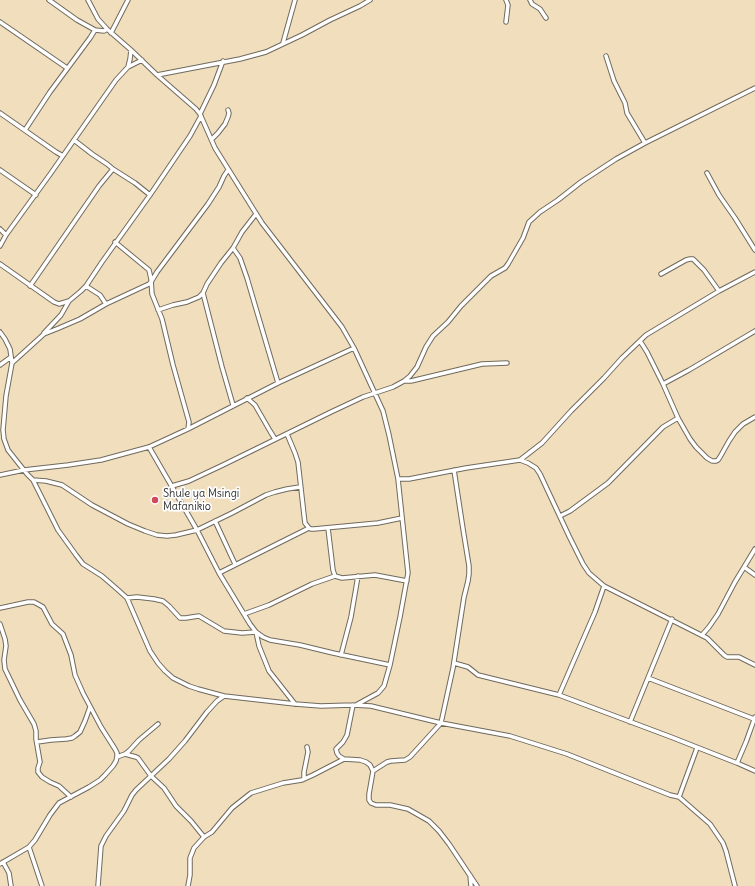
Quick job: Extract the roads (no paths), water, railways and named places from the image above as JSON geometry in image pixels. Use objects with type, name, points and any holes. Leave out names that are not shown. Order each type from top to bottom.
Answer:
[{"type":"street","points":[[49,0],[77,20],[95,30],[104,31],[106,29]]},
{"type":"street","points":[[88,0],[98,19],[106,29],[142,60],[200,115],[215,148],[262,223],[342,327],[354,348],[383,411],[398,479],[408,573],[390,665],[384,686],[378,692],[354,705],[347,735],[336,749],[339,756],[344,759]]},
{"type":"street","points":[[111,33],[128,0]]},
{"type":"street","points":[[283,43],[295,0]]},
{"type":"street","points":[[157,75],[240,59],[266,52],[370,0]]},
{"type":"street","points":[[506,0],[508,5],[506,22]]},
{"type":"street","points":[[530,0],[532,4],[540,9],[546,18]]},
{"type":"street","points":[[0,22],[68,68]]},
{"type":"street","points":[[25,130],[95,30]]},
{"type":"street","points":[[128,67],[131,50]]},
{"type":"street","points":[[606,56],[614,81],[625,103],[627,113],[645,143]]},
{"type":"street","points":[[0,246],[6,235],[36,195],[112,86],[128,67],[142,60]]},
{"type":"street","points":[[12,363],[44,334],[61,315],[69,302],[86,286],[115,242],[150,195],[190,136],[224,62]]},
{"type":"street","points":[[172,486],[189,481],[363,397],[393,387],[404,381],[417,367],[426,346],[433,336],[491,276],[505,268],[523,238],[527,226],[533,217],[590,176],[645,143],[755,88]]},
{"type":"street","points":[[212,139],[225,124],[229,113],[228,110]]},
{"type":"street","points":[[0,113],[46,146],[63,156]]},
{"type":"street","points":[[74,140],[113,170],[135,183],[150,195]]},
{"type":"street","points":[[0,170],[36,195]]},
{"type":"street","points":[[30,286],[99,186],[113,170]]},
{"type":"street","points":[[44,334],[149,284],[156,272],[208,204],[228,170]]},
{"type":"street","points":[[707,173],[719,195],[755,250]]},
{"type":"street","points":[[158,310],[199,297],[256,214]]},
{"type":"street","points":[[0,230],[6,235]]},
{"type":"street","points":[[115,242],[149,270],[156,272]]},
{"type":"street","points":[[233,248],[240,258],[248,278],[278,383]]},
{"type":"street","points":[[661,274],[686,260],[693,259],[704,270],[719,291]]},
{"type":"street","points":[[0,264],[54,302],[59,304],[69,302]]},
{"type":"street","points":[[149,270],[152,279],[152,294],[162,319],[172,365],[189,422],[188,428]]},
{"type":"street","points":[[398,479],[409,479],[454,470],[520,460],[542,443],[571,411],[640,341],[654,330],[719,291],[755,272]]},
{"type":"street","points":[[86,286],[100,295],[106,304]]},
{"type":"street","points":[[203,293],[233,405]]},
{"type":"street","points":[[663,384],[755,331]]},
{"type":"street","points":[[0,332],[10,349],[12,363],[6,396],[4,426],[4,439],[8,450],[33,480],[58,530],[83,564],[102,576],[127,598],[150,651],[165,671],[173,678],[189,686],[224,696],[321,706],[370,706],[440,723],[510,736],[567,754],[670,795],[679,797],[710,824],[723,843],[734,886]]},
{"type":"street","points":[[640,341],[647,352],[678,418],[690,439],[707,458],[712,461],[716,461],[735,432],[743,424],[755,417]]},
{"type":"street","points":[[0,475],[24,470],[101,460],[149,447],[278,383],[354,348]]},
{"type":"street","points":[[0,366],[11,357]]},
{"type":"street","points":[[404,381],[411,382],[482,364],[507,363]]},
{"type":"street","points":[[247,398],[255,405],[275,439]]},
{"type":"street","points":[[560,516],[570,511],[608,483],[663,427],[678,418]]},
{"type":"street","points":[[287,434],[298,462],[305,523],[309,528]]},
{"type":"street","points":[[149,447],[219,573],[256,632],[270,640],[300,645],[390,665]]},
{"type":"street","points":[[520,460],[536,468],[540,474],[583,564],[589,573],[604,586],[707,638],[727,657],[739,657],[755,665]]},
{"type":"street","points":[[373,771],[387,762],[405,760],[410,757],[440,723],[454,663],[469,574],[454,470]]},
{"type":"street","points":[[33,480],[46,481],[62,486],[92,505],[128,524],[157,535],[167,536],[176,536],[196,530],[266,496],[287,489],[300,487]]},
{"type":"street","points":[[219,573],[309,528],[328,528],[378,523],[402,518]]},
{"type":"street","points":[[215,521],[235,564]]},
{"type":"street","points":[[328,528],[335,576]]},
{"type":"street","points":[[702,635],[718,614],[755,549]]},
{"type":"street","points":[[744,567],[755,575]]},
{"type":"street","points":[[244,614],[269,605],[312,584],[335,576],[342,578],[375,575],[407,581]]},
{"type":"street","points":[[341,655],[351,616],[358,576]]},
{"type":"street","points":[[559,695],[595,612],[604,586]]},
{"type":"street","points":[[127,598],[154,598],[163,601],[180,618],[199,616],[224,631],[242,633],[256,632]]},
{"type":"street","points":[[0,608],[28,602],[34,602],[43,607],[52,624],[63,634],[71,655],[75,675],[83,693],[117,753],[116,761],[105,775],[93,785],[59,803],[29,847],[2,863],[9,873],[11,886]]},
{"type":"street","points":[[630,722],[672,619]]},
{"type":"street","points":[[0,624],[6,646],[4,660],[5,665],[13,688],[34,724],[36,731],[40,762],[38,770],[40,775],[45,780],[59,786],[71,797]]},
{"type":"street","points":[[256,632],[259,646],[270,671],[295,704]]},
{"type":"street","points":[[454,663],[468,667],[478,675],[559,695],[755,771]]},
{"type":"street","points":[[1,668],[5,665]]},
{"type":"street","points":[[648,678],[755,718],[737,763]]},
{"type":"street","points":[[98,886],[101,846],[106,836],[124,811],[132,795],[169,759],[207,712],[224,696]]},
{"type":"street","points":[[37,742],[66,739],[75,736],[80,732],[90,707]]},
{"type":"street","points":[[117,757],[125,754],[158,724]]},
{"type":"street","points":[[304,779],[308,752],[307,747]]},
{"type":"street","points":[[679,797],[698,748]]},
{"type":"street","points":[[125,754],[138,758],[151,776],[161,785],[176,806],[204,837]]},
{"type":"street","points":[[188,886],[190,875],[190,858],[197,844],[212,832],[232,808],[251,793],[275,785],[304,779],[344,759],[354,759],[366,762],[370,765],[373,771],[369,794],[369,800],[371,803],[408,809],[424,818],[439,831],[478,886]]},
{"type":"street","points":[[29,847],[42,886]]},
{"type":"street","points":[[470,874],[471,886]]},
{"type":"place","name":"Shule ya Msingi Mafanikio","points":[[155,500]]}]
